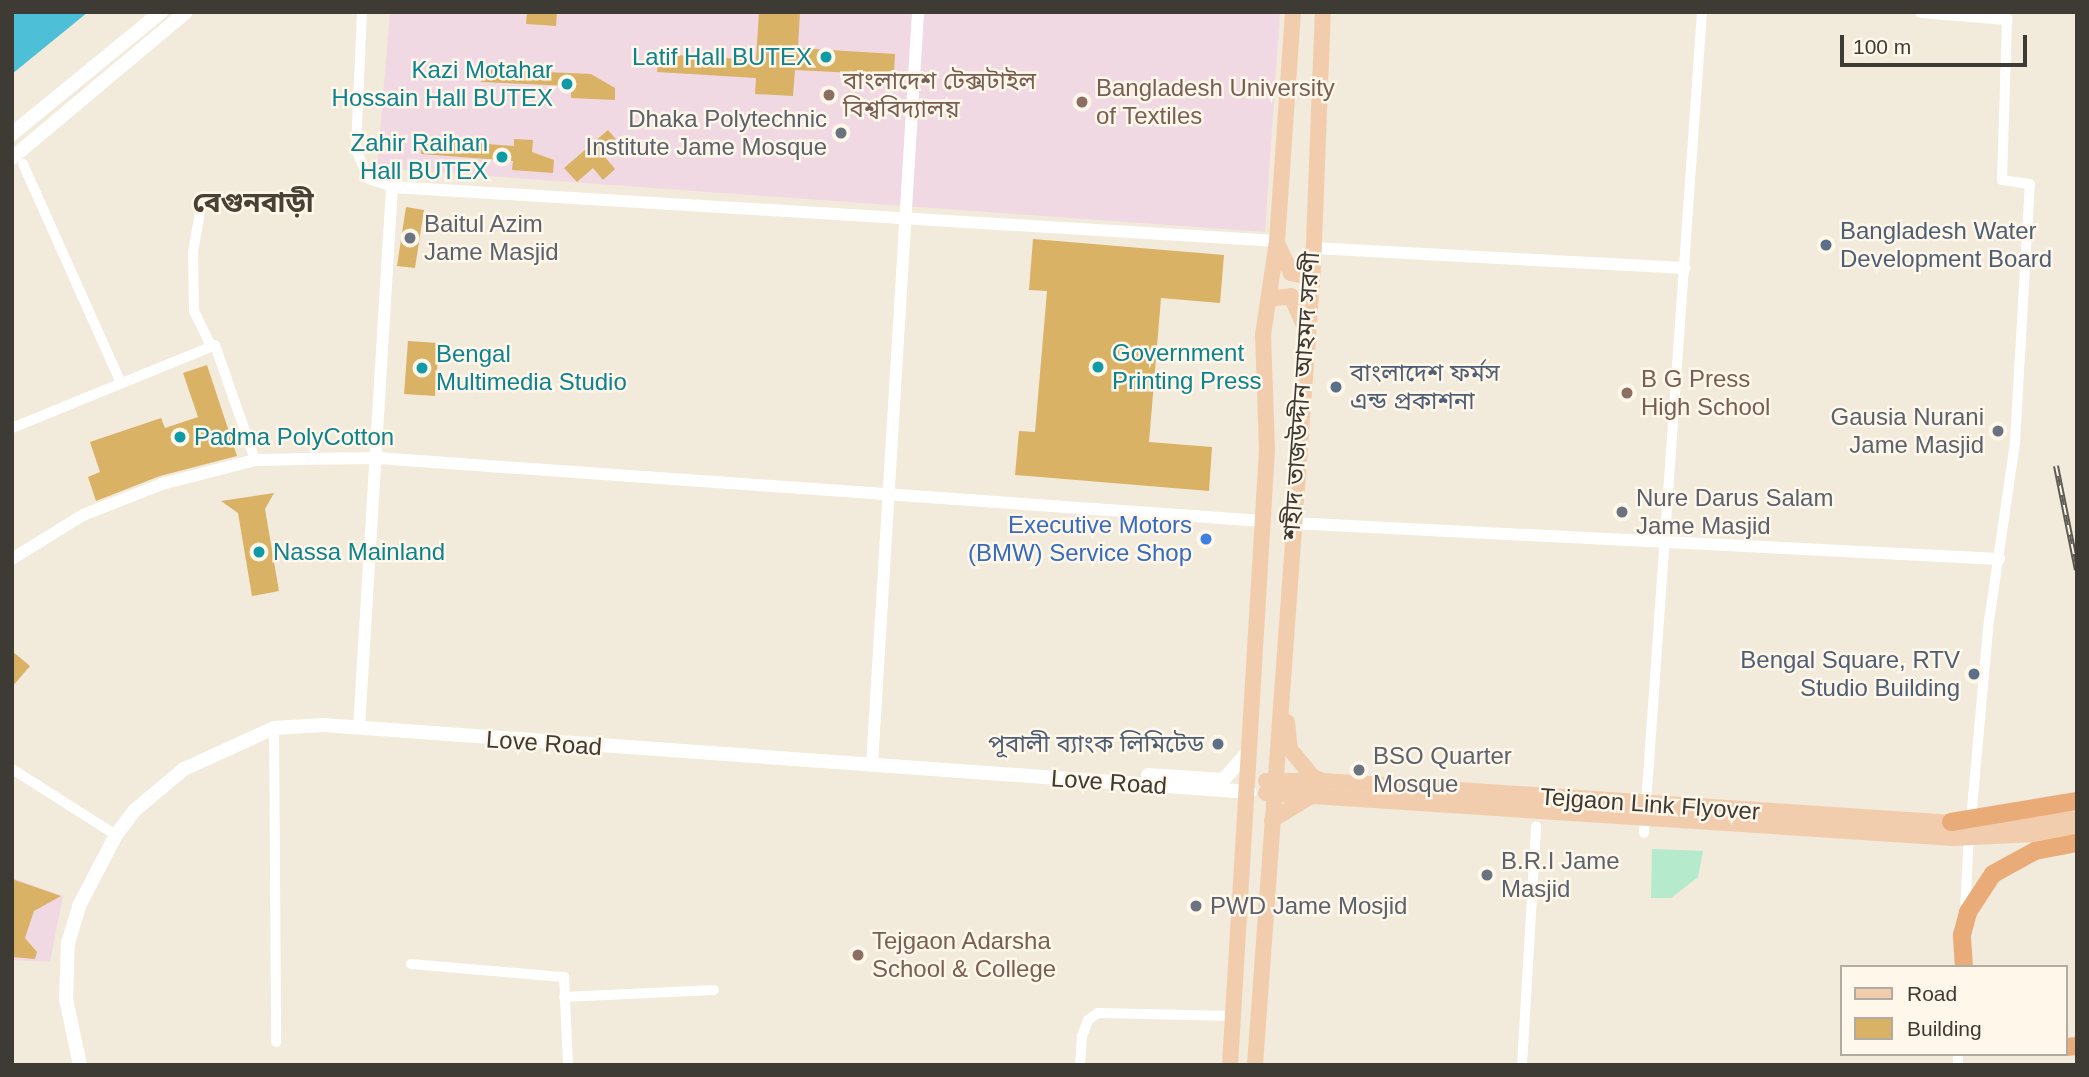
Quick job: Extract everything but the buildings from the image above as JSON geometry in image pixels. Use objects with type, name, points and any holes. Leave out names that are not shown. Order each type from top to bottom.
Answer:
[{"type":"highway","points":[[1951,822],[2077,801]]},
{"type":"highway","points":[[1963,965],[1962,935],[1968,912],[1993,874],[2035,851],[2077,843]]},
{"type":"main road","points":[[12,134],[161,12]]},
{"type":"main road","points":[[18,160],[186,12]]},
{"type":"main road","name":"শহীদ তাজউদ্দীন আহমদ সরণী","points":[[1230,1065],[1253,745],[1263,521],[1263,335],[1277,241],[1293,12]]},
{"type":"main road","name":"শহীদ তাজউদ্দীন আহমদ সরণী","points":[[1255,1065],[1304,332],[1314,248],[1323,12]]},
{"type":"main road","points":[[1277,241],[1291,273],[1304,276],[1312,268]]},
{"type":"main road","points":[[1268,299],[1291,296],[1304,332]]},
{"type":"main road","points":[[1272,820],[1304,797],[1322,788],[1290,749],[1290,672],[1282,658]]},
{"type":"main road","name":"Love Road","points":[[80,1065],[66,999],[68,943],[79,906],[116,835],[135,810],[184,769],[274,728],[359,728],[1250,792]]},
{"type":"main road","points":[[1110,782],[1141,774],[1223,780],[1253,745]]},
{"type":"main road","points":[[1250,792],[1274,786]]},
{"type":"main road","name":"Tejgaon Link Flyover","points":[[1274,786],[1954,838],[2077,832]]},
{"type":"main road","name":"Tejgaon Link Flyover","points":[[1419,795],[1951,822],[2077,819]]},
{"type":"main road","points":[[1236,980],[1261,981]]},
{"type":"street","points":[[362,12],[356,150],[369,179],[392,187],[1277,241]]},
{"type":"street","points":[[872,765],[918,12]]},
{"type":"street","points":[[1644,833],[1669,540],[1702,12]]},
{"type":"street","points":[[1921,12],[2007,19],[2002,180],[2030,184],[2015,442],[1983,683],[1963,965]]},
{"type":"street","points":[[18,160],[120,381]]},
{"type":"street","points":[[359,728],[378,458],[375,408],[392,187]]},
{"type":"street","points":[[200,212],[193,252],[194,311],[210,344],[219,348],[255,460]]},
{"type":"street","points":[[1314,248],[1684,268]]},
{"type":"street","points":[[12,428],[210,344]]},
{"type":"street","points":[[12,559],[105,505],[255,460],[378,458],[1263,521]]},
{"type":"street","points":[[1291,523],[1669,540],[1999,559]]},
{"type":"street","points":[[274,728],[276,1042]]},
{"type":"street","points":[[12,769],[116,835]]},
{"type":"street","points":[[1522,1065],[1536,826]]},
{"type":"street","points":[[411,964],[564,977],[568,1065]]},
{"type":"street","points":[[565,997],[713,990]]},
{"type":"street","points":[[1080,1065],[1088,1020],[1098,1013],[1233,1016]]},
{"type":"shaded area","name":"বাংলাদেশ টেক্সটাইল বিশ্ববিদ্যালয়","points":[[390,12],[1280,12],[1265,232],[377,168]]},
{"type":"shaded area","points":[[12,878],[63,896],[50,962],[12,960]]},
{"type":"green space","points":[[1652,849],[1703,851],[1698,877],[1671,898],[1651,898]]},
{"type":"water","points":[[12,12],[88,12],[12,74]]},
{"type":"railway","points":[[2056,466],[2077,570]]},
{"type":"place","name":"Latif Hall BUTEX","points":[[826,57]]},
{"type":"place","name":"Kazi Motahar Hossain Hall BUTEX","points":[[567,84]]},
{"type":"place","name":"বাংলাদেশ টেক্সটাইল বিশ্ববিদ্যালয়","points":[[829,95]]},
{"type":"place","name":"Bangladesh University of Textiles","points":[[1082,102]]},
{"type":"place","name":"Dhaka Polytechnic Institute Jame Mosque","points":[[841,133]]},
{"type":"place","name":"Zahir Raihan Hall BUTEX","points":[[502,157]]},
{"type":"place","name":"Baitul Azim Jame Masjid","points":[[410,238]]},
{"type":"place","name":"Bangladesh Water Development Board","points":[[1826,245]]},
{"type":"place","name":"Government Printing Press","points":[[1098,367]]},
{"type":"place","name":"Bengal Multimedia Studio","points":[[422,368]]},
{"type":"place","name":"বাংলাদেশ ফর্মস এন্ড প্রকাশনা","points":[[1336,387]]},
{"type":"place","name":"B G Press High School","points":[[1627,393]]},
{"type":"place","name":"Gausia Nurani Jame Masjid","points":[[1998,431]]},
{"type":"place","name":"Padma PolyCotton","points":[[180,437]]},
{"type":"place","name":"Nure Darus Salam Jame Masjid","points":[[1622,512]]},
{"type":"place","name":"Executive Motors (BMW) Service Shop","points":[[1206,539]]},
{"type":"place","name":"Nassa Mainland","points":[[259,552]]},
{"type":"place","name":"Bengal Square, RTV Studio Building","points":[[1974,674]]},
{"type":"place","name":"পূবালী ব্যাংক লিমিটেড","points":[[1218,744]]},
{"type":"place","name":"BSO Quarter Mosque","points":[[1359,770]]},
{"type":"place","name":"B.R.I Jame Masjid","points":[[1487,875]]},
{"type":"place","name":"PWD Jame Mosjid","points":[[1196,906]]},
{"type":"place","name":"Tejgaon Adarsha School & College","points":[[858,955]]},
{"type":"district","name":"বেগুনবাড়ী","points":[[253,203]]}]
